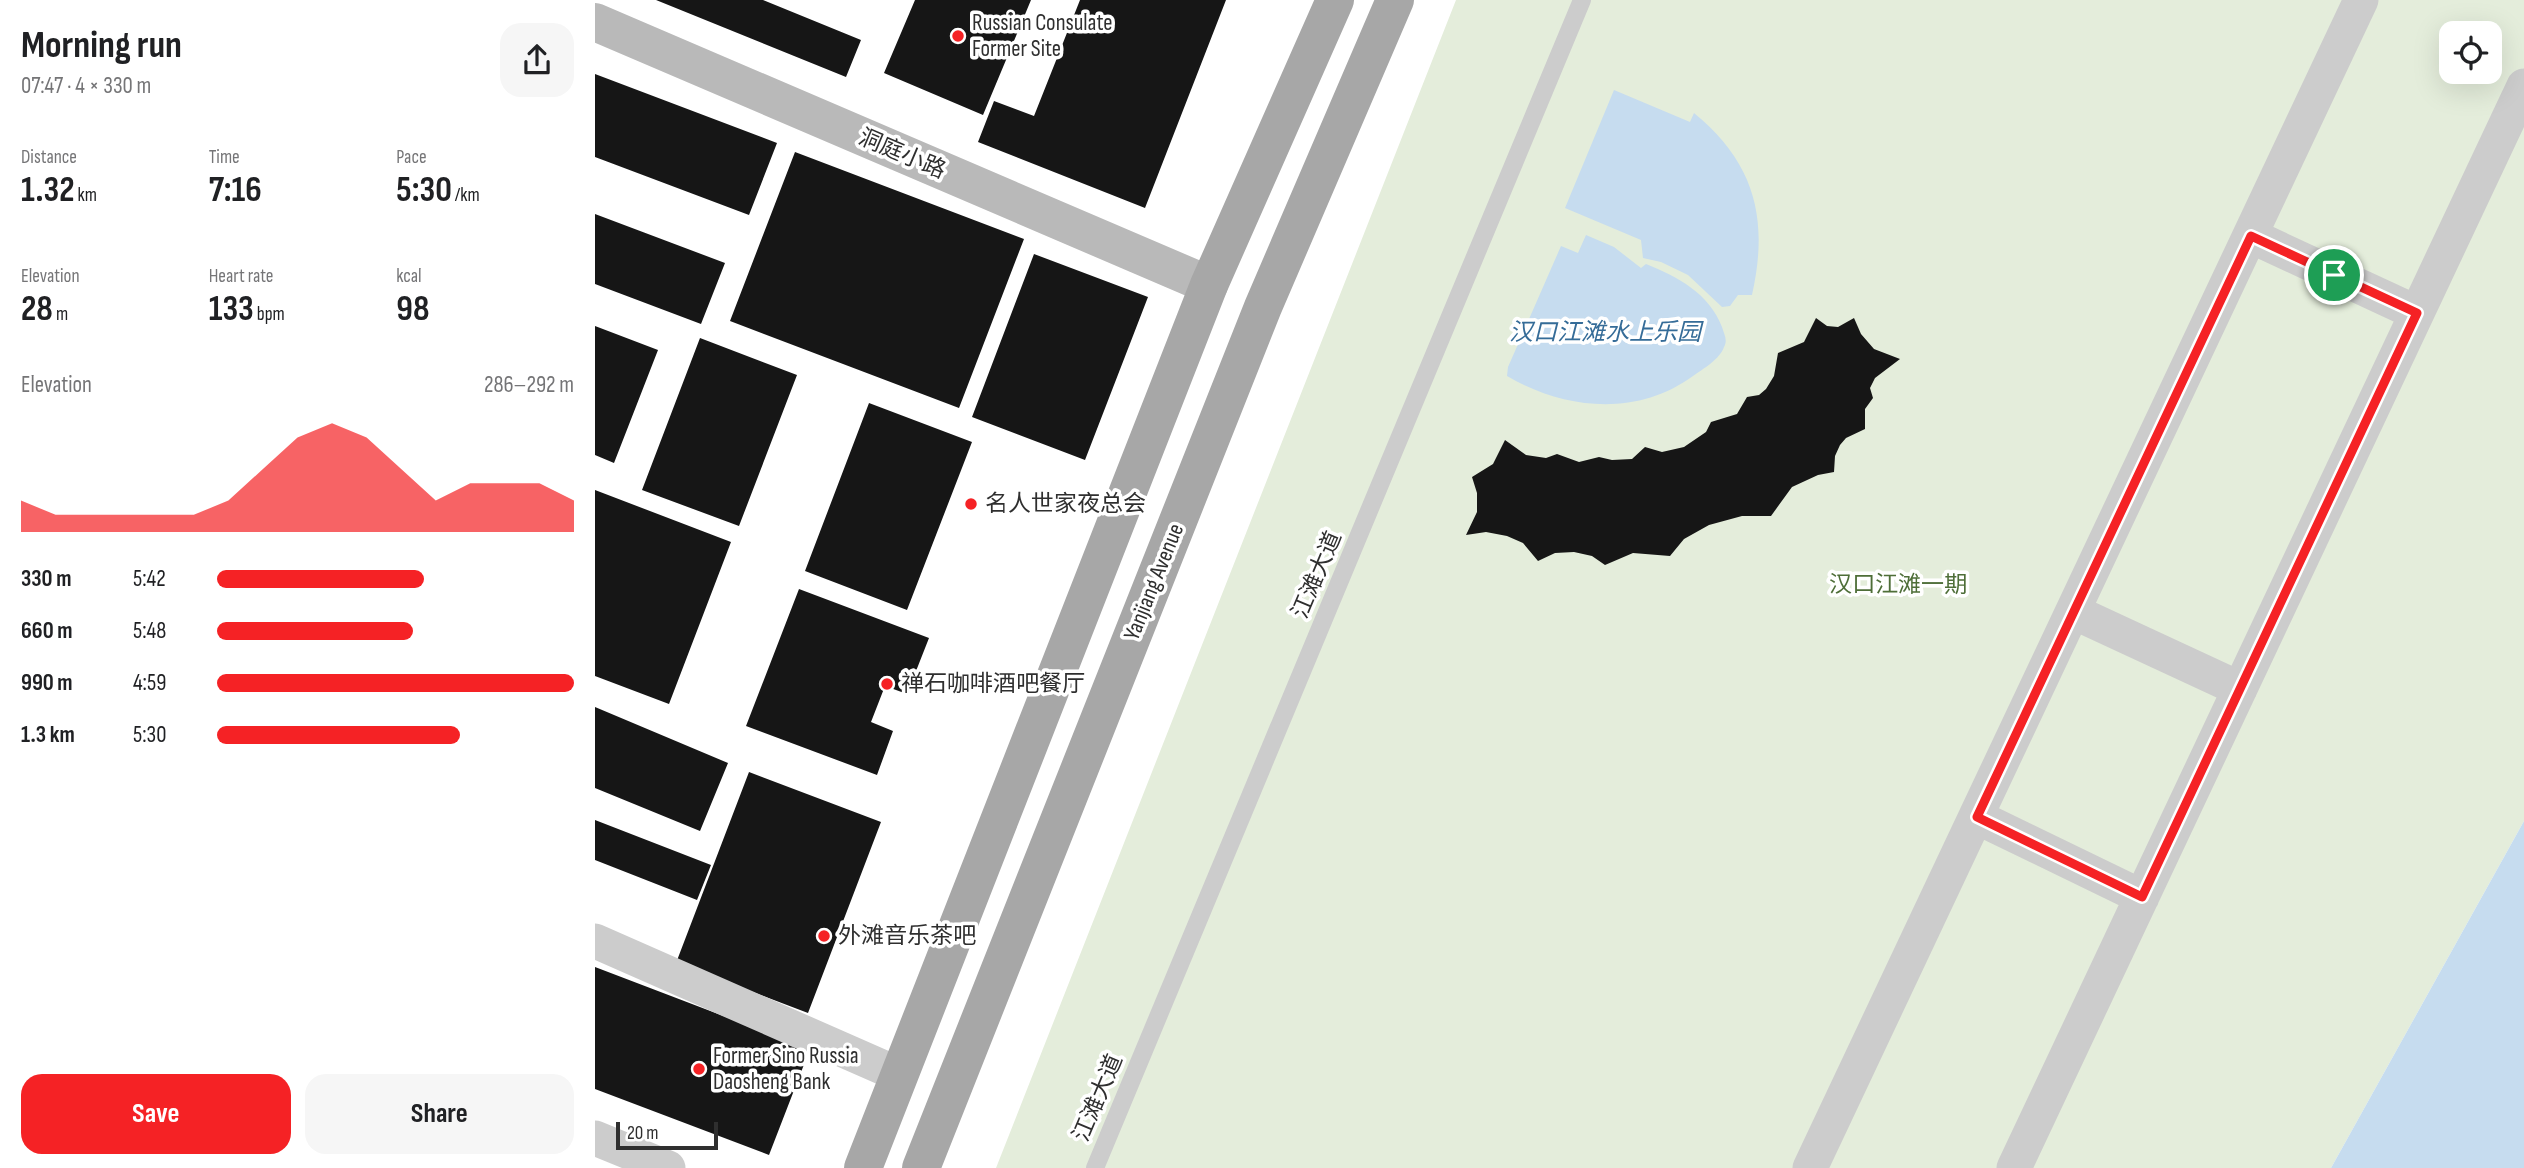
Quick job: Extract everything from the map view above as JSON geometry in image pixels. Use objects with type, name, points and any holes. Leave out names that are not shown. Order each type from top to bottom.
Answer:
[{"type":"main road","points":[[863,1168],[1209,285],[1335,0]]},
{"type":"main road","name":"Yanjiang Avenue","points":[[921,1168],[1263,307],[1395,0]]},
{"type":"street","points":[[1810,1168],[2361,0]]},
{"type":"street","name":"洞庭小路","points":[[595,22],[1209,285]]},
{"type":"street","points":[[2014,1168],[2524,86]]},
{"type":"street","points":[[2251,236],[2417,313]]},
{"type":"street","points":[[2074,612],[2240,689]]},
{"type":"street","points":[[1977,817],[2142,897]]},
{"type":"street","points":[[595,941],[900,1075]]},
{"type":"street","points":[[595,1138],[668,1168]]},
{"type":"lane","name":"江滩大道","points":[[1095,1168],[1582,0]]},
{"type":"green space","name":"汉口江滩一期","points":[[1456,0],[2524,0],[2524,821],[2331,1168],[996,1168]]},
{"type":"water","points":[[1614,90],[1690,122],[1694,113],[1715,132],[1731,152],[1744,173],[1757,217],[1759,242],[1752,295],[1738,295],[1730,306],[1722,307],[1688,275],[1661,262],[1643,258],[1641,240],[1565,208]]},
{"type":"water","name":"汉口江滩水上乐园","points":[[1586,235],[1614,247],[1641,268],[1646,264],[1670,275],[1701,296],[1716,315],[1725,335],[1725,344],[1719,356],[1671,389],[1625,403],[1577,402],[1553,396],[1507,376],[1508,367],[1561,246],[1578,253]]},
{"type":"water","points":[[2524,821],[2524,1168],[2331,1168]]},
{"type":"building","points":[[656,0],[763,0],[861,40],[846,77]]},
{"type":"building","name":"Russian Consulate Former Site","points":[[915,0],[1031,0],[983,115],[884,73]]},
{"type":"building","points":[[1080,0],[1226,0],[1145,208],[978,142],[994,101],[1034,116]]},
{"type":"building","points":[[595,74],[777,143],[749,215],[595,157]]},
{"type":"building","points":[[795,152],[1024,239],[959,408],[730,321]]},
{"type":"building","points":[[595,214],[725,263],[701,324],[595,284]]},
{"type":"building","points":[[1034,254],[1148,297],[1085,460],[972,417]]},
{"type":"building","points":[[1816,318],[1827,326],[1838,327],[1854,318],[1861,334],[1874,349],[1900,359],[1875,378],[1870,388],[1873,398],[1865,409],[1865,429],[1846,438],[1840,445],[1835,456],[1834,472],[1818,475],[1792,487],[1771,516],[1742,516],[1709,525],[1684,539],[1670,556],[1633,553],[1605,565],[1592,556],[1574,552],[1555,553],[1538,561],[1523,543],[1507,536],[1486,532],[1466,535],[1477,512],[1477,493],[1472,477],[1493,464],[1505,440],[1526,455],[1546,458],[1557,454],[1579,462],[1599,457],[1612,460],[1632,459],[1645,447],[1662,452],[1684,447],[1706,432],[1711,422],[1737,414],[1747,397],[1759,395],[1766,389],[1774,376],[1778,353],[1804,342]]},
{"type":"building","points":[[595,326],[658,350],[614,463],[595,455]]},
{"type":"building","points":[[700,338],[797,375],[739,526],[642,490]]},
{"type":"building","points":[[869,403],[972,442],[907,610],[805,571]]},
{"type":"building","points":[[595,490],[731,542],[669,704],[595,676]]},
{"type":"building","points":[[799,589],[929,638],[907,694],[885,686],[871,722],[893,731],[877,775],[746,726]]},
{"type":"building","points":[[595,707],[728,763],[700,831],[595,788]]},
{"type":"building","points":[[749,772],[881,822],[808,1013],[676,963]]},
{"type":"building","points":[[595,820],[711,865],[697,900],[595,860]]},
{"type":"building","name":"Former Sino Russia Daosheng Bank","points":[[595,967],[810,1049],[769,1155],[595,1089]]},
{"type":"place","name":"Russian Consulate Former Site","points":[[958,36]]},
{"type":"place","name":"名人世家夜总会","points":[[971,504]]},
{"type":"place","name":"禅石咖啡酒吧餐厅","points":[[887,684]]},
{"type":"place","name":"外滩音乐茶吧","points":[[824,936]]},
{"type":"place","name":"Former Sino Russia Daosheng Bank","points":[[699,1069]]},
{"type":"route","points":[[2251,236],[2334,275],[2417,313],[2142,897],[1977,817],[2251,236]]}]
